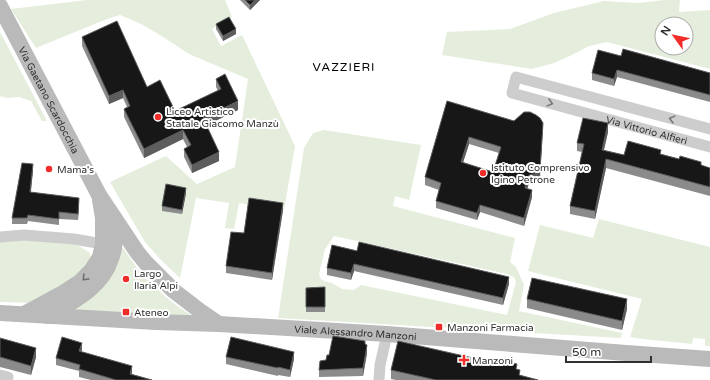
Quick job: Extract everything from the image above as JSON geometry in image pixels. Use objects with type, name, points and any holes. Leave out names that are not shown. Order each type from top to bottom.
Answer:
[{"type":"street","name":"Via Gaetano Scardocchia","points":[[0,6],[99,195],[137,252],[174,291],[219,324]]},
{"type":"street","name":"Via Vittorio Alfieri","points":[[710,129],[516,77],[512,93],[710,148]]},
{"type":"street","points":[[584,112],[589,97]]},
{"type":"street","name":"Via Gaetano Scardocchia","points":[[48,316],[85,294],[106,272],[112,258],[99,195]]},
{"type":"street","name":"Via Gaetano Scardocchia","points":[[23,315],[63,294],[80,282],[91,270],[108,244],[115,219]]},
{"type":"street","points":[[0,237],[24,235],[74,239],[108,244]]},
{"type":"street","name":"Viale Alessandro Manzoni","points":[[0,313],[387,334],[710,359]]},
{"type":"street","points":[[379,380],[380,365],[387,334]]},
{"type":"green space","points":[[87,0],[225,0],[232,17],[212,29],[221,46],[242,35],[295,146],[284,210],[239,203],[234,229],[225,228],[229,203],[196,198],[180,278],[145,242],[110,182],[166,156],[197,184],[235,167],[248,79],[189,54],[141,24],[120,15],[36,48],[11,9]]},
{"type":"green space","points":[[680,0],[679,12],[710,10],[710,69],[660,56],[694,56],[694,16],[654,16],[654,54],[607,42],[589,46],[554,63],[532,69],[442,55],[447,32],[510,29],[554,13],[604,1],[638,3]]},
{"type":"green space","points":[[0,32],[47,121],[42,121],[31,101],[19,97],[7,98],[0,96]]},
{"type":"green space","points":[[324,130],[421,145],[409,200],[395,196],[393,206],[515,238],[510,262],[516,267],[524,285],[519,311],[622,333],[621,338],[278,318],[304,148],[313,133]],"holes":[[[334,236],[507,274],[514,277],[516,282],[507,315],[361,285],[354,290],[342,289],[332,283],[324,281],[321,279],[319,274],[325,249]]]},
{"type":"green space","points":[[599,219],[710,247],[710,346],[705,346],[705,339],[693,338],[692,344],[630,337],[642,299],[528,271],[540,225],[593,238]]},
{"type":"green space","points":[[13,240],[47,240],[72,244],[79,246],[90,253],[90,260],[83,272],[31,303],[0,302],[0,242]]},
{"type":"green space","name":"Largo Ilaria Alpi","points":[[121,247],[154,287],[177,306],[194,317],[71,311]]},
{"type":"building","points":[[245,0],[255,0],[250,5]]},
{"type":"building","points":[[229,17],[236,29],[223,36],[216,24]]},
{"type":"building","points":[[117,21],[147,87],[160,80],[175,111],[221,89],[216,79],[225,74],[238,101],[203,118],[219,152],[192,165],[184,149],[191,145],[183,130],[144,149],[124,109],[130,106],[123,90],[109,96],[82,37]]},
{"type":"building","points":[[623,49],[710,73],[710,95],[617,70],[614,79],[592,73],[598,50],[621,56]]},
{"type":"building","points":[[447,101],[514,121],[524,112],[530,112],[540,118],[543,123],[540,169],[538,173],[529,175],[525,188],[532,190],[524,218],[480,205],[477,213],[436,201],[441,183],[425,177]],"holes":[[[469,137],[501,147],[493,172],[461,162]]]},
{"type":"building","points":[[583,118],[608,123],[602,150],[624,155],[628,141],[661,150],[660,154],[679,159],[680,156],[701,162],[701,165],[710,168],[710,187],[606,159],[595,211],[570,206],[584,144],[577,143]]},
{"type":"building","points":[[22,163],[33,164],[30,192],[79,198],[78,214],[59,212],[59,219],[28,215],[27,218],[12,218]]},
{"type":"building","points":[[166,184],[186,188],[182,210],[162,206]]},
{"type":"building","points":[[249,198],[283,203],[272,273],[226,266],[231,232],[244,233]]},
{"type":"building","points":[[359,242],[509,277],[503,298],[354,264],[351,273],[327,268],[332,245],[357,251]]},
{"type":"building","points":[[532,278],[627,299],[622,321],[527,299]]},
{"type":"building","points":[[325,287],[325,307],[306,307],[306,288]]},
{"type":"building","points":[[333,336],[365,341],[365,344],[367,345],[363,368],[319,370],[320,361],[326,360],[327,355],[329,355]]},
{"type":"building","points":[[62,337],[82,343],[79,351],[132,366],[130,374],[152,380],[116,380],[79,369],[80,365],[56,358]]},
{"type":"building","points":[[231,337],[294,352],[290,370],[226,357]]},
{"type":"building","points":[[0,338],[36,348],[31,366],[0,357]]},
{"type":"building","points":[[398,341],[495,363],[496,359],[517,364],[516,369],[520,370],[519,375],[538,380],[436,380],[391,370]]},
{"type":"place","name":"Liceo Artistico Statale Giacomo Manzù","points":[[158,117]]},
{"type":"place","name":"Mama's","points":[[49,169]]},
{"type":"place","name":"Istituto Comprensivo Igino Petrone","points":[[483,173]]},
{"type":"place","name":"Largo Ilaria Alpi","points":[[126,279]]},
{"type":"place","name":"Ateneo","points":[[126,312]]},
{"type":"place","name":"Manzoni Farmacia","points":[[439,327]]},
{"type":"place","name":"Manzoni","points":[[464,360]]},
{"type":"district","name":"VAZZIERI","points":[[344,67]]}]
